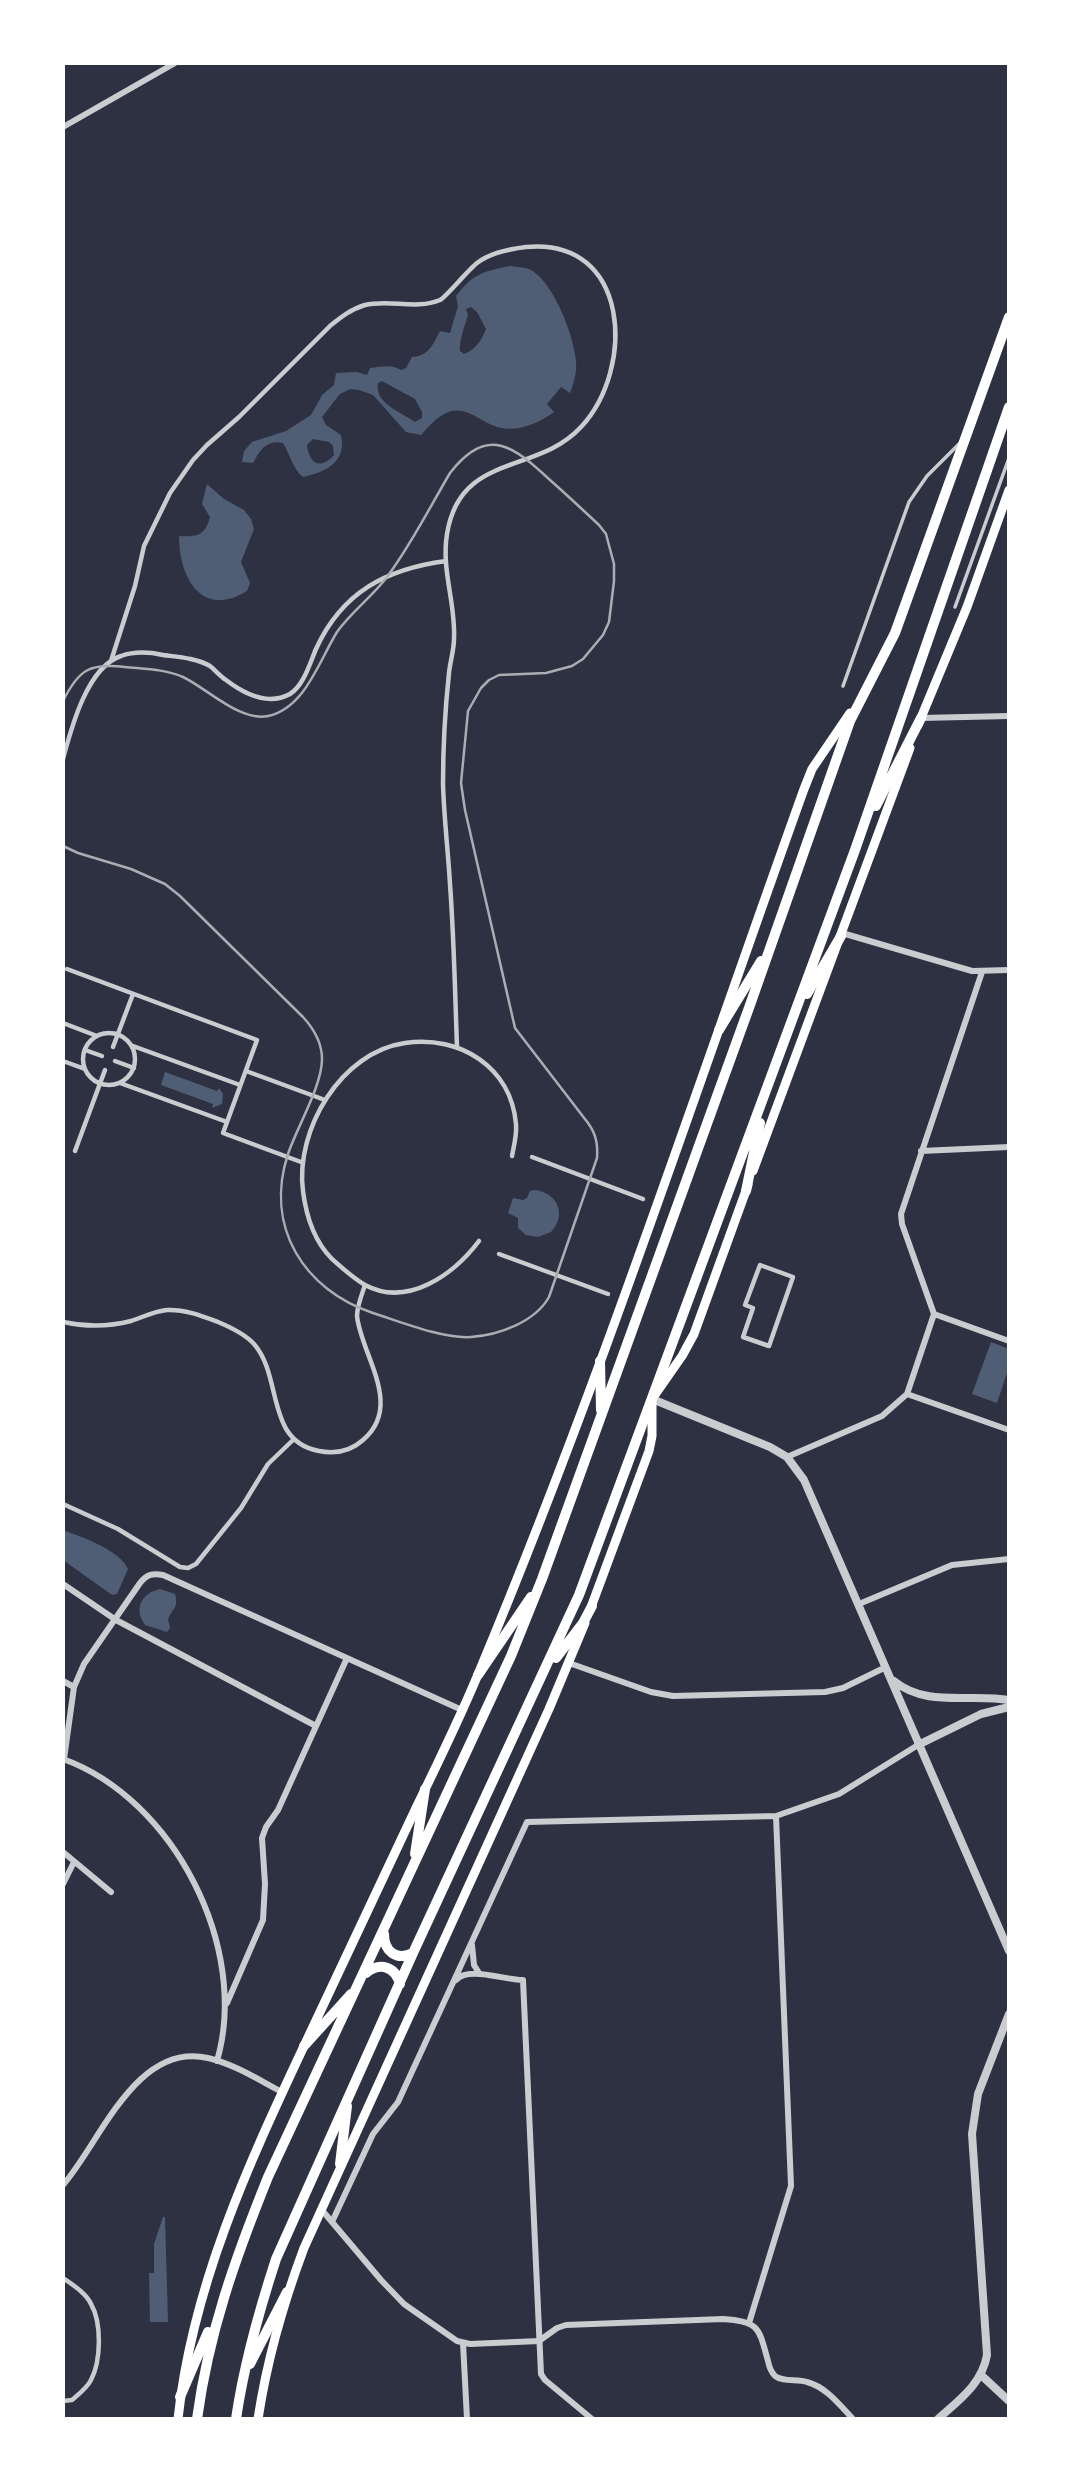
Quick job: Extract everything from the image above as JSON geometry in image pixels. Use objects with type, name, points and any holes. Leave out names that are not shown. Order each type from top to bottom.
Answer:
[{"type":"main road","points":[[178,2419],[197,2314],[234,2202],[303,2046],[478,1675],[546,1507],[600,1361],[804,789],[813,769],[860,699],[892,639],[1009,317]]},
{"type":"main road","points":[[236,2419],[260,2306],[276,2259],[413,1953],[579,1595],[855,850],[1009,407]]},
{"type":"main road","points":[[243,2376],[287,2292],[340,2164],[569,1663],[649,1451],[652,1436],[652,1399],[694,1334],[920,718],[967,607],[1009,490]]},
{"type":"main road","points":[[180,2397],[218,2313],[268,2177],[511,1656],[542,1579],[860,699]]},
{"type":"main road","points":[[855,850],[920,718]]},
{"type":"main road","points":[[794,1016],[842,934]]},
{"type":"main road","points":[[719,1030],[772,943]]},
{"type":"main road","points":[[746,1191],[767,1090]]},
{"type":"main road","points":[[600,1361],[601,1417]]},
{"type":"main road","points":[[478,1675],[542,1579]]},
{"type":"main road","points":[[545,1673],[583,1623],[592,1606]]},
{"type":"main road","points":[[412,1868],[425,1789]]},
{"type":"main road","points":[[384,1930],[385,1944],[392,1954],[403,1957],[413,1953]]},
{"type":"main road","points":[[364,1975],[374,1967],[386,1967],[395,1973],[400,1984]]},
{"type":"main road","points":[[303,2046],[359,1986]]},
{"type":"main road","points":[[340,2164],[349,2094]]},
{"type":"main road","points":[[258,2419],[268,2362],[287,2292]]},
{"type":"main road","points":[[197,2419],[218,2313]]},
{"type":"street","points":[[63,127],[175,63]]},
{"type":"street","points":[[63,759],[75,717],[87,691],[111,661],[135,586],[144,546],[170,493],[192,460],[206,445],[239,417],[345,314],[364,305],[420,304],[444,298],[468,271],[492,255],[541,246],[563,249],[577,255],[594,272],[609,298],[616,344],[609,381],[581,427],[559,446],[524,461],[499,467],[484,475],[463,494],[447,531],[446,561],[454,618],[454,640],[449,671],[443,782],[457,1047]]},
{"type":"street","points":[[111,661],[138,652],[190,659],[209,666],[245,692],[260,698],[278,698],[290,694],[299,685],[323,634],[345,603],[360,590],[422,565],[446,561]]},
{"type":"street","points":[[920,718],[1009,716]]},
{"type":"street","points":[[842,934],[963,969],[982,972],[1009,970]]},
{"type":"street","points":[[67,969],[257,1040],[223,1133],[302,1162]]},
{"type":"street","points":[[787,1457],[882,1416],[899,1404],[907,1394],[934,1314],[901,1219],[921,1151],[982,972]]},
{"type":"street","points":[[113,1047],[133,994]]},
{"type":"street","points":[[63,1023],[97,1035],[111,1032],[118,1034],[132,1046],[240,1085]]},
{"type":"street","points":[[86,1069],[85,1050],[97,1035]]},
{"type":"street","points":[[479,1241],[458,1266],[428,1285],[392,1291],[365,1285],[342,1269],[316,1238],[305,1202],[302,1162],[307,1138],[325,1100],[341,1079],[376,1054],[404,1043],[430,1042],[457,1047],[478,1057],[502,1083],[516,1122],[512,1156]]},
{"type":"street","points":[[120,1083],[134,1068],[132,1046]]},
{"type":"street","points":[[85,1050],[102,1056]]},
{"type":"street","points":[[63,1061],[86,1069],[100,1083],[120,1083],[227,1122]]},
{"type":"street","points":[[115,1061],[134,1068]]},
{"type":"street","points":[[75,1151],[105,1070]]},
{"type":"street","points":[[246,1071],[325,1100]]},
{"type":"street","points":[[921,1151],[1009,1147]]},
{"type":"street","points":[[532,1157],[642,1199]]},
{"type":"street","points":[[499,1254],[608,1294]]},
{"type":"street","points":[[760,1265],[793,1277],[769,1346],[743,1338],[754,1308],[746,1305],[760,1265]]},
{"type":"street","points":[[63,1322],[93,1326],[111,1325],[163,1310],[174,1310],[230,1327],[254,1344],[262,1358],[279,1415],[293,1440],[317,1451],[340,1451],[351,1449],[360,1442],[373,1427],[379,1413],[380,1384],[365,1349],[357,1312],[365,1285]]},
{"type":"street","points":[[934,1314],[1009,1341]]},
{"type":"street","points":[[907,1394],[1009,1430]]},
{"type":"street","points":[[652,1399],[770,1447],[787,1457],[804,1480],[1009,1951]]},
{"type":"street","points":[[63,1504],[118,1529],[180,1567],[188,1568],[196,1564],[241,1508],[268,1464],[293,1440]]},
{"type":"street","points":[[859,1604],[952,1565],[1009,1559]]},
{"type":"street","points":[[217,2061],[226,2025],[227,2003],[222,1962],[208,1916],[193,1883],[152,1820],[133,1801],[95,1773],[63,1759],[74,1687],[84,1664],[144,1577],[156,1573],[163,1575],[462,1710]]},
{"type":"street","points":[[63,1584],[116,1620],[316,1726]]},
{"type":"street","points":[[227,2003],[263,1920],[265,1884],[262,1838],[278,1810],[347,1658]]},
{"type":"street","points":[[569,1663],[651,1692],[673,1696],[825,1692],[842,1688],[886,1667]]},
{"type":"street","points":[[893,1680],[923,1696],[1009,1700]]},
{"type":"street","points":[[63,1681],[74,1687]]},
{"type":"street","points":[[332,2222],[373,2134],[397,2102],[527,1822],[776,1816],[839,1794],[918,1745],[981,1714],[1009,1707]]},
{"type":"street","points":[[749,2323],[791,2186],[776,1816]]},
{"type":"street","points":[[63,1852],[111,1892]]},
{"type":"street","points":[[63,1884],[74,1862]]},
{"type":"street","points":[[472,1940],[471,1954],[479,1973]]},
{"type":"street","points":[[452,1984],[459,1976],[479,1973],[506,1980],[523,1980],[543,2377],[592,2419]]},
{"type":"street","points":[[938,2419],[967,2393],[981,2375],[986,2363],[988,2347],[973,2124],[978,2094],[1009,2014]]},
{"type":"street","points":[[63,2185],[118,2105],[153,2068],[182,2058],[205,2057],[282,2092]]},
{"type":"street","points":[[321,2209],[404,2304],[451,2338],[463,2343],[540,2341],[557,2328],[566,2325],[723,2319],[749,2323],[757,2328],[762,2336],[775,2376],[816,2385],[853,2419]]},
{"type":"street","points":[[63,2278],[77,2288],[91,2304],[99,2332],[98,2356],[91,2380],[72,2400],[63,2401]]},
{"type":"street","points":[[463,2343],[467,2419]]},
{"type":"street","points":[[981,2375],[1009,2401]]},
{"type":"lane","points":[[843,686],[909,502],[927,476],[965,438]]},
{"type":"lane","points":[[955,607],[1009,458]]},
{"type":"water","points":[[510,266],[526,268],[539,277],[555,298],[567,325],[574,350],[576,373],[570,393],[561,387],[547,404],[554,412],[535,423],[505,429],[466,412],[453,411],[439,417],[421,435],[406,432],[373,395],[350,389],[340,394],[322,417],[326,425],[341,435],[342,444],[338,459],[327,469],[303,477],[294,466],[283,443],[277,442],[268,444],[253,463],[242,462],[244,451],[252,442],[286,431],[311,415],[322,395],[334,385],[336,373],[357,372],[367,375],[370,368],[406,368],[412,357],[423,354],[430,348],[440,331],[450,333],[458,306],[456,296],[468,282],[485,272]],"holes":[[[471,307],[477,312],[486,329],[478,344],[464,354],[460,351],[460,343],[468,315],[466,309]],[[382,381],[415,399],[422,418],[415,422],[390,406],[380,396],[378,383]],[[313,439],[329,442],[333,446],[334,455],[324,463],[316,463],[310,456],[307,445]]]},
{"type":"water","points":[[207,484],[224,499],[244,510],[254,529],[241,562],[250,583],[247,591],[231,598],[217,600],[205,597],[188,579],[183,566],[179,536],[199,534],[206,528],[210,517],[202,504]]},
{"type":"water","points":[[165,1072],[217,1091],[219,1088],[223,1094],[222,1104],[212,1108],[213,1104],[161,1085]]},
{"type":"water","points":[[530,1191],[549,1195],[558,1206],[559,1212],[551,1232],[538,1237],[526,1235],[518,1228],[518,1218],[508,1213],[513,1198],[523,1200]]},
{"type":"water","points":[[991,1342],[1009,1349],[1009,1367],[997,1403],[972,1394]]},
{"type":"water","points":[[63,1530],[100,1545],[124,1562],[128,1569],[117,1594],[112,1595],[63,1560]]},
{"type":"water","points":[[160,1589],[175,1594],[176,1598],[176,1605],[168,1619],[170,1628],[167,1632],[145,1625],[140,1613],[144,1598]]},
{"type":"water","points":[[163,2217],[168,2322],[150,2322],[149,2273],[154,2273],[154,2244]]},
{"type":"railway","points":[[63,701],[80,675],[87,670],[113,666],[176,674],[235,709],[257,717],[281,711],[301,694],[337,632],[396,565],[450,473],[464,458],[489,445],[513,450],[525,458],[599,525],[606,534],[614,564],[609,622],[603,635],[583,659],[572,666],[546,673],[499,675],[481,688],[468,711],[461,783],[515,1028],[588,1123],[597,1144],[597,1158],[549,1297],[543,1306],[515,1326],[493,1333],[460,1337],[435,1333],[349,1303],[327,1289],[309,1272],[286,1230],[281,1206],[282,1181],[288,1154],[314,1094],[321,1070],[321,1047],[314,1031],[303,1017],[165,884],[131,869],[63,846]]}]
